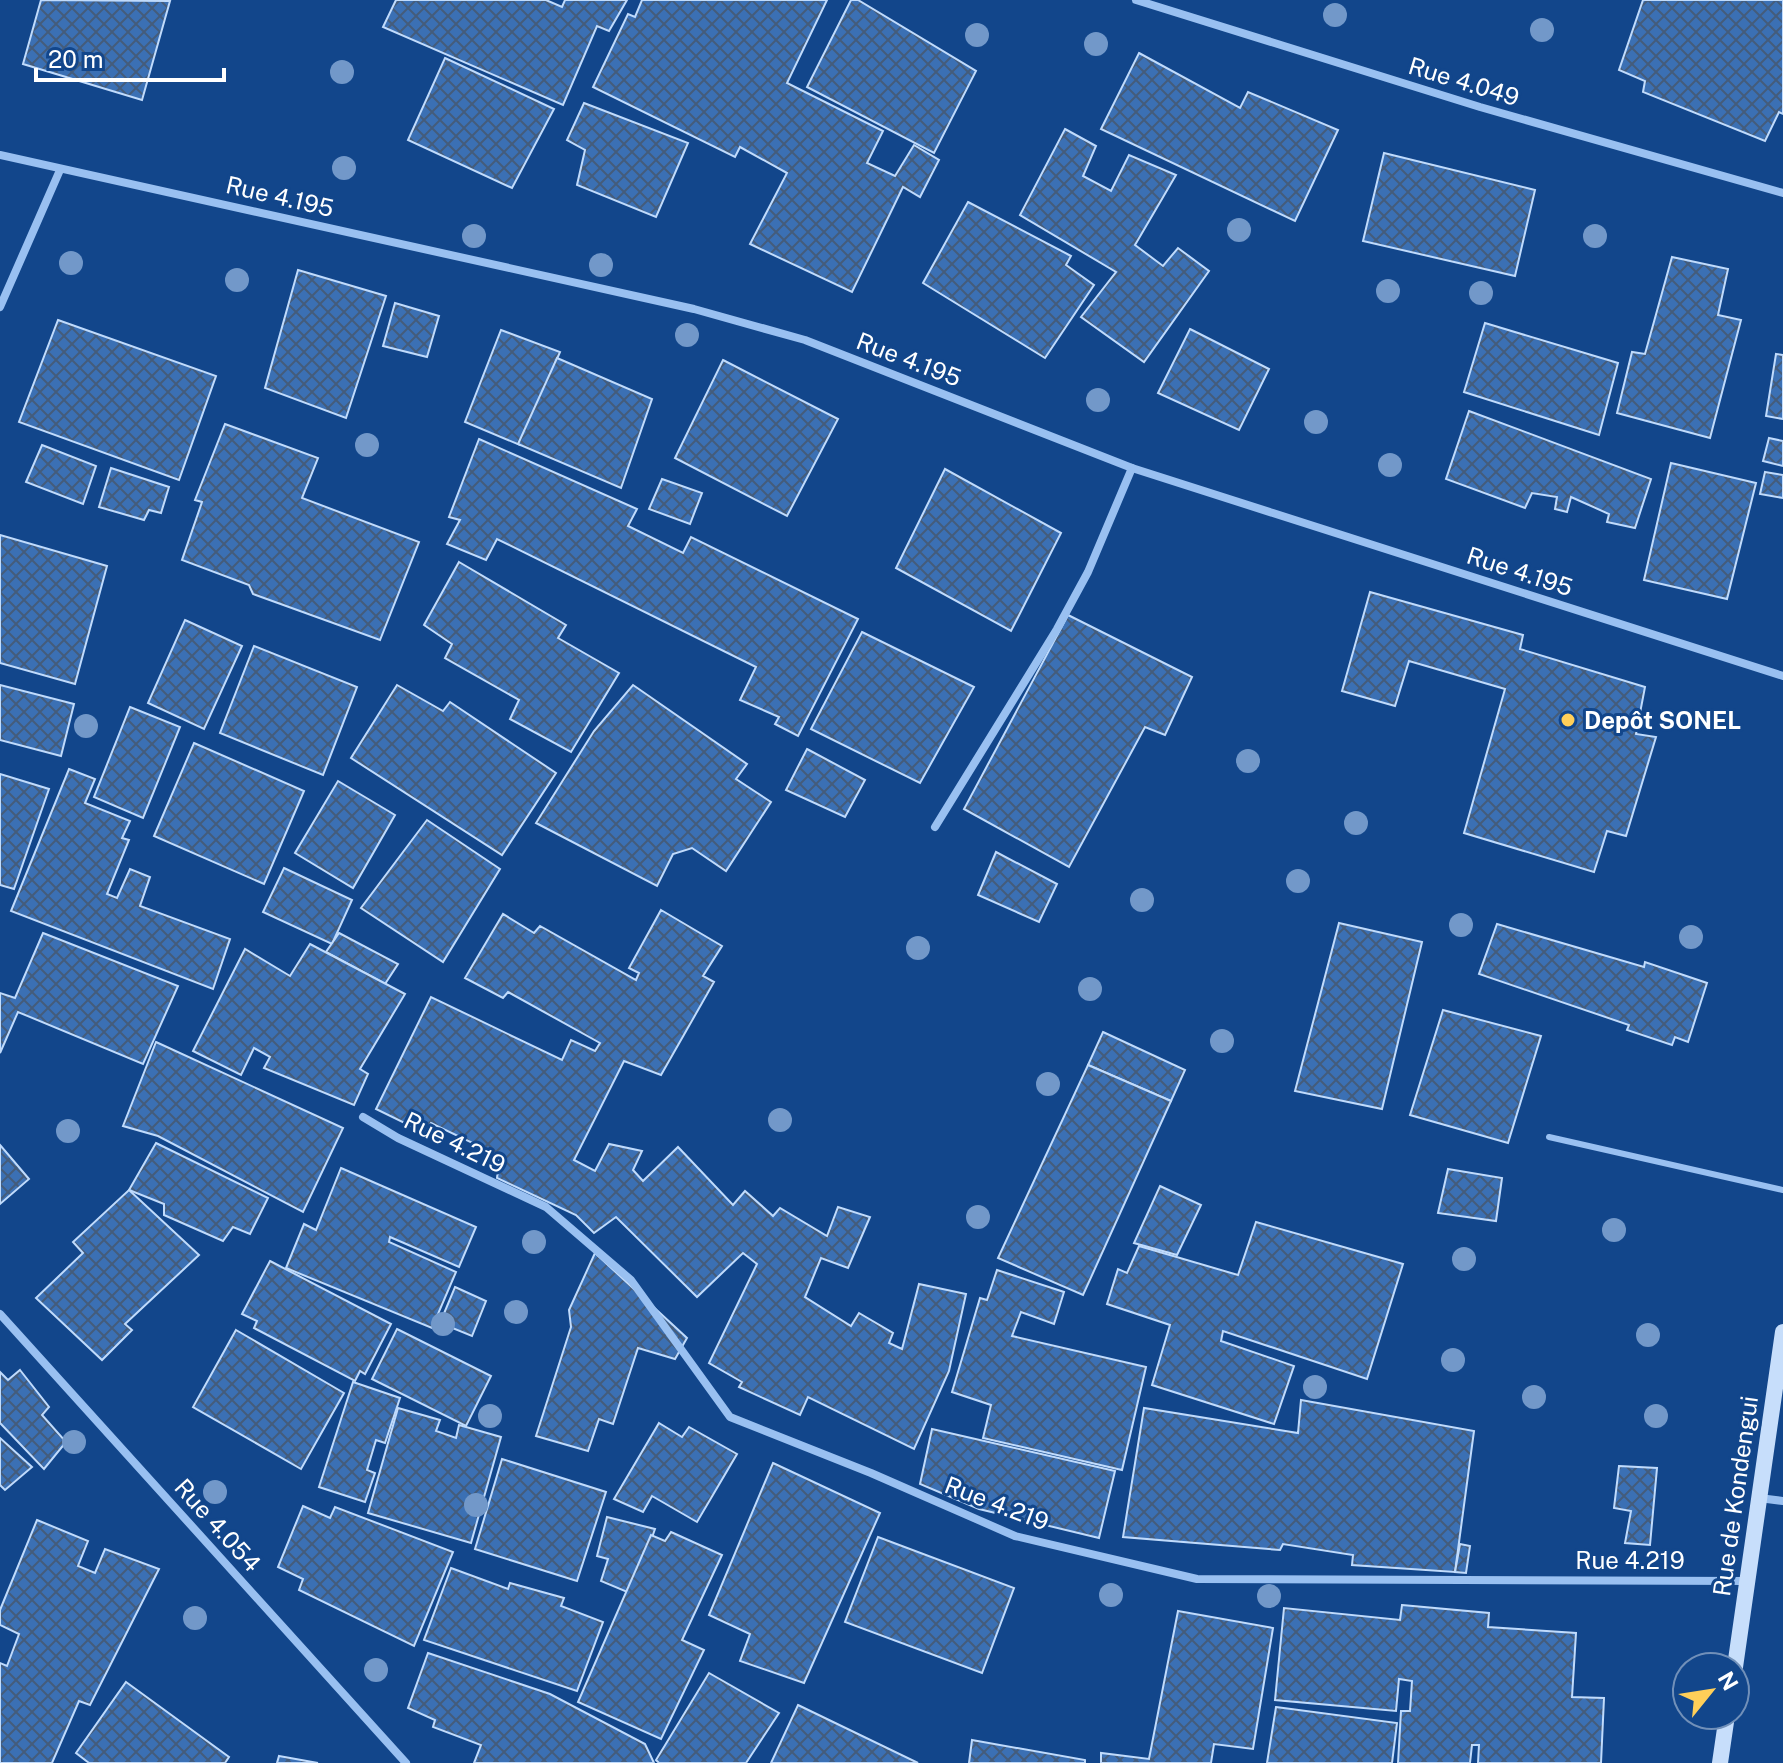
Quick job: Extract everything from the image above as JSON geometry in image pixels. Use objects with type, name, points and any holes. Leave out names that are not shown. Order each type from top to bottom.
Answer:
[{"type":"main road","name":"Rue de Kondengui","points":[[1737,1651],[1783,1332]]},
{"type":"main road","points":[[1720,1763],[1725,1731]]},
{"type":"street","name":"Rue 4.049","points":[[1136,0],[1480,107],[1783,193]]},
{"type":"street","name":"Rue 4.195","points":[[0,155],[694,309],[805,340],[1132,468],[1783,676]]},
{"type":"street","points":[[0,307],[60,170]]},
{"type":"street","points":[[935,827],[1082,584],[1132,468]]},
{"type":"street","name":"Rue 4.219","points":[[363,1117],[398,1138],[546,1207],[631,1280],[730,1417],[871,1473],[1015,1536],[1197,1579],[1748,1581]]},
{"type":"street","name":"Rue 4.054","points":[[0,1314],[406,1763]]},
{"type":"street","points":[[1759,1498],[1783,1501]]},
{"type":"lane","points":[[1549,1137],[1783,1190]]},
{"type":"building","points":[[41,0],[170,1],[142,100],[23,64]]},
{"type":"building","points":[[396,0],[546,0],[562,7],[565,0],[627,0],[609,31],[597,26],[563,105],[383,27]]},
{"type":"building","points":[[642,0],[827,0],[787,83],[883,131],[867,163],[895,176],[914,145],[939,160],[920,197],[903,187],[852,292],[750,244],[787,173],[740,147],[735,157],[593,87],[628,14],[635,17]]},
{"type":"building","points":[[851,0],[858,0],[976,71],[934,153],[807,87]]},
{"type":"building","points":[[1643,0],[1783,0],[1783,114],[1779,112],[1765,141],[1643,92],[1645,81],[1619,70]]},
{"type":"building","points":[[1139,53],[1240,108],[1248,92],[1338,130],[1295,221],[1101,129]]},
{"type":"building","points":[[445,58],[554,109],[512,188],[408,140]]},
{"type":"building","points":[[584,103],[688,143],[656,217],[577,185],[585,150],[567,140]]},
{"type":"building","points":[[1065,129],[1096,146],[1083,176],[1111,191],[1129,155],[1176,175],[1135,245],[1163,266],[1178,248],[1209,271],[1144,362],[1081,317],[1116,272],[1020,215]]},
{"type":"building","points":[[1384,153],[1535,190],[1515,276],[1363,241]]},
{"type":"building","points":[[968,202],[1071,256],[1066,265],[1094,285],[1045,358],[923,283]]},
{"type":"building","points":[[1672,257],[1728,269],[1718,315],[1741,320],[1710,438],[1617,413],[1632,352],[1645,354]]},
{"type":"building","points":[[298,270],[386,296],[346,418],[265,388]]},
{"type":"building","points":[[395,303],[439,316],[427,357],[383,346]]},
{"type":"building","points":[[58,320],[216,376],[179,480],[19,422]]},
{"type":"building","points":[[1485,323],[1618,363],[1599,435],[1464,392]]},
{"type":"building","points":[[1190,329],[1269,369],[1239,430],[1158,393]]},
{"type":"building","points":[[501,330],[560,352],[520,445],[465,422]]},
{"type":"building","points":[[1776,354],[1783,355],[1783,419],[1766,416]]},
{"type":"building","points":[[557,358],[652,399],[621,488],[518,444]]},
{"type":"building","points":[[723,360],[838,419],[787,516],[675,458]]},
{"type":"building","points":[[1469,411],[1651,479],[1635,528],[1607,522],[1609,514],[1571,497],[1567,512],[1555,509],[1557,497],[1532,493],[1525,508],[1446,479]]},
{"type":"building","points":[[225,424],[318,458],[302,498],[419,542],[380,640],[253,594],[249,585],[182,560],[202,502],[195,500]]},
{"type":"building","points":[[1769,438],[1783,441],[1783,466],[1763,461]]},
{"type":"building","points":[[479,439],[637,509],[628,526],[683,553],[691,537],[858,619],[798,736],[775,724],[779,717],[740,700],[756,667],[497,539],[486,560],[447,544],[460,520],[449,517]]},
{"type":"building","points":[[42,445],[96,466],[83,504],[26,482]]},
{"type":"building","points":[[1671,463],[1756,483],[1727,599],[1644,580]]},
{"type":"building","points":[[111,468],[169,487],[161,513],[149,510],[144,520],[99,507]]},
{"type":"building","points":[[945,469],[1061,533],[1011,631],[896,568]]},
{"type":"building","points":[[1765,472],[1783,475],[1783,498],[1760,494]]},
{"type":"building","points":[[662,479],[702,493],[690,524],[649,509]]},
{"type":"building","points":[[0,535],[107,566],[75,684],[0,663]]},
{"type":"building","points":[[459,562],[566,625],[558,638],[619,673],[571,752],[510,719],[519,700],[445,658],[452,644],[424,625]]},
{"type":"building","name":"Depôt SONEL","points":[[1370,592],[1523,635],[1520,649],[1645,687],[1636,734],[1656,737],[1626,836],[1607,831],[1594,872],[1464,833],[1505,689],[1409,661],[1395,706],[1342,691]]},
{"type":"building","points":[[1068,615],[1192,677],[1165,735],[1145,727],[1069,867],[964,809]]},
{"type":"building","points":[[185,620],[242,646],[204,729],[148,703]]},
{"type":"building","points":[[862,632],[974,687],[920,783],[811,729]]},
{"type":"building","points":[[254,646],[357,687],[323,775],[220,733]]},
{"type":"building","points":[[0,685],[74,704],[61,756],[0,740]]},
{"type":"building","points":[[397,685],[443,711],[450,702],[556,773],[502,855],[351,758]]},
{"type":"building","points":[[633,685],[747,764],[736,779],[771,802],[726,871],[692,848],[673,854],[657,886],[536,823],[594,731]]},
{"type":"building","points":[[130,707],[180,727],[143,818],[94,797]]},
{"type":"building","points":[[194,743],[304,791],[264,884],[154,836]]},
{"type":"building","points":[[807,749],[865,780],[845,817],[786,790]]},
{"type":"building","points":[[69,769],[95,779],[85,803],[130,821],[122,838],[129,840],[107,894],[117,898],[130,869],[150,877],[140,906],[230,939],[213,989],[11,911]]},
{"type":"building","points":[[0,774],[49,789],[14,889],[0,885]]},
{"type":"building","points":[[338,781],[395,815],[353,888],[295,853]]},
{"type":"building","points":[[427,820],[500,869],[443,962],[361,908]]},
{"type":"building","points":[[996,852],[1057,884],[1039,922],[978,895]]},
{"type":"building","points":[[284,868],[352,900],[332,944],[263,912]]},
{"type":"building","points":[[661,910],[722,946],[703,976],[714,982],[661,1075],[624,1061],[574,1160],[595,1171],[609,1144],[642,1151],[633,1170],[643,1181],[678,1147],[733,1205],[745,1191],[773,1216],[780,1208],[827,1236],[838,1207],[870,1217],[848,1268],[821,1258],[805,1297],[851,1326],[859,1313],[893,1333],[889,1343],[902,1349],[919,1284],[966,1294],[949,1371],[914,1449],[808,1397],[800,1415],[739,1387],[742,1382],[709,1363],[757,1264],[743,1253],[697,1297],[616,1217],[594,1233],[576,1215],[497,1178],[500,1156],[431,1123],[425,1133],[376,1109],[431,997],[562,1060],[571,1040],[595,1051],[600,1043],[508,992],[503,998],[465,978],[503,914],[534,933],[540,926],[636,980],[639,973],[629,968]]},
{"type":"building","points":[[1339,923],[1422,942],[1382,1109],[1295,1091]]},
{"type":"building","points":[[1497,924],[1644,967],[1645,962],[1707,983],[1688,1042],[1675,1037],[1672,1045],[1627,1030],[1629,1025],[1479,974]]},
{"type":"building","points":[[43,933],[178,986],[143,1064],[18,1012],[0,1053],[0,993],[15,998]]},
{"type":"building","points":[[339,933],[398,964],[385,984],[326,952]]},
{"type":"building","points":[[310,944],[405,994],[360,1069],[368,1074],[354,1105],[264,1068],[270,1057],[254,1048],[241,1075],[193,1051],[245,949],[290,976]]},
{"type":"building","points":[[1443,1010],[1541,1036],[1508,1143],[1410,1115]]},
{"type":"building","points":[[1103,1032],[1185,1070],[1171,1101],[1088,1065]]},
{"type":"building","points":[[156,1042],[343,1128],[303,1212],[158,1136],[123,1126]]},
{"type":"building","points":[[1088,1065],[1171,1101],[1083,1295],[998,1258]]},
{"type":"building","points":[[156,1143],[268,1198],[250,1234],[233,1227],[223,1241],[164,1215],[164,1204],[129,1190]]},
{"type":"building","points":[[0,1145],[29,1179],[0,1204]]},
{"type":"building","points":[[341,1168],[476,1227],[459,1267],[390,1237],[389,1242],[456,1272],[432,1328],[286,1268],[304,1224],[316,1230]]},
{"type":"building","points":[[1448,1169],[1502,1178],[1496,1221],[1438,1213]]},
{"type":"building","points":[[1160,1186],[1201,1205],[1177,1255],[1134,1243]]},
{"type":"building","points":[[129,1190],[199,1255],[125,1324],[132,1330],[102,1360],[36,1298],[83,1253],[73,1242]]},
{"type":"building","points":[[1256,1222],[1403,1264],[1367,1379],[1223,1331],[1221,1341],[1294,1366],[1274,1424],[1152,1385],[1170,1325],[1107,1304],[1118,1269],[1127,1273],[1139,1246],[1238,1275]]},
{"type":"building","points":[[595,1253],[687,1338],[675,1359],[638,1348],[613,1424],[599,1419],[588,1451],[536,1436],[571,1327],[569,1310]]},
{"type":"building","points":[[270,1261],[391,1324],[365,1374],[360,1371],[355,1381],[254,1328],[257,1321],[242,1314]]},
{"type":"building","points":[[997,1270],[1064,1292],[1054,1324],[1021,1312],[1012,1336],[1146,1367],[1122,1470],[983,1438],[991,1405],[952,1392],[980,1298],[987,1300]]},
{"type":"building","points":[[455,1287],[486,1301],[472,1336],[440,1323]]},
{"type":"building","points":[[397,1329],[491,1376],[466,1426],[372,1379]]},
{"type":"building","points":[[236,1330],[344,1393],[301,1469],[193,1407]]},
{"type":"building","points":[[20,1370],[49,1407],[42,1415],[66,1442],[44,1469],[0,1423],[0,1372],[8,1380]]},
{"type":"building","points":[[353,1382],[400,1398],[385,1443],[376,1440],[367,1470],[375,1473],[365,1502],[319,1487]]},
{"type":"building","points":[[1301,1400],[1474,1431],[1455,1572],[1352,1565],[1353,1555],[1283,1544],[1280,1550],[1123,1537],[1144,1408],[1298,1433]]},
{"type":"building","points":[[398,1408],[440,1420],[436,1431],[456,1438],[459,1425],[501,1437],[471,1543],[368,1513]]},
{"type":"building","points":[[659,1423],[682,1437],[689,1427],[737,1454],[697,1522],[652,1496],[643,1512],[614,1499]]},
{"type":"building","points":[[932,1429],[1115,1471],[1099,1538],[979,1509],[920,1484]]},
{"type":"building","points":[[0,1438],[32,1467],[5,1490],[0,1485]]},
{"type":"building","points":[[502,1459],[606,1492],[577,1581],[475,1549]]},
{"type":"building","points":[[773,1463],[880,1513],[804,1683],[740,1661],[750,1634],[709,1615]]},
{"type":"building","points":[[1619,1466],[1657,1468],[1650,1545],[1625,1543],[1631,1511],[1614,1508]]},
{"type":"building","points":[[303,1506],[330,1518],[335,1507],[453,1552],[414,1646],[299,1590],[303,1579],[278,1567]]},
{"type":"building","points":[[607,1517],[655,1529],[632,1594],[601,1581],[608,1559],[597,1556]]},
{"type":"building","points":[[37,1520],[88,1541],[78,1566],[95,1573],[105,1549],[159,1569],[90,1705],[79,1701],[52,1763],[0,1763],[0,1663],[7,1666],[19,1634],[0,1625],[0,1610]]},
{"type":"building","points":[[671,1532],[722,1555],[682,1640],[704,1650],[661,1739],[578,1702],[651,1535],[665,1541]]},
{"type":"building","points":[[878,1537],[1014,1588],[982,1673],[845,1622]]},
{"type":"building","points":[[1460,1544],[1470,1546],[1466,1573],[1455,1572]]},
{"type":"building","points":[[451,1568],[508,1589],[510,1583],[564,1598],[561,1606],[603,1622],[577,1691],[424,1640]]},
{"type":"building","points":[[1402,1605],[1489,1613],[1488,1627],[1576,1633],[1572,1697],[1604,1698],[1601,1763],[1478,1763],[1479,1745],[1472,1745],[1470,1763],[1398,1763],[1401,1711],[1410,1711],[1412,1681],[1399,1679],[1396,1711],[1275,1700],[1284,1608],[1400,1620]]},
{"type":"building","points":[[1178,1611],[1273,1628],[1253,1749],[1214,1744],[1211,1763],[1101,1763],[1101,1753],[1149,1759]]},
{"type":"building","points":[[428,1653],[550,1694],[645,1744],[654,1763],[474,1763],[481,1745],[433,1727],[435,1720],[408,1708]]},
{"type":"building","points":[[709,1673],[779,1713],[746,1763],[659,1763],[656,1760]]},
{"type":"building","points":[[126,1682],[229,1757],[225,1763],[89,1763],[76,1753]]},
{"type":"building","points":[[798,1705],[918,1763],[771,1763]]},
{"type":"building","points":[[1276,1707],[1397,1723],[1392,1763],[1267,1763]]},
{"type":"building","points":[[972,1740],[1085,1760],[1085,1763],[969,1763]]},
{"type":"building","points":[[279,1756],[318,1763],[277,1763]]},
{"type":"place","name":"Depôt SONEL","points":[[1568,720]]}]
